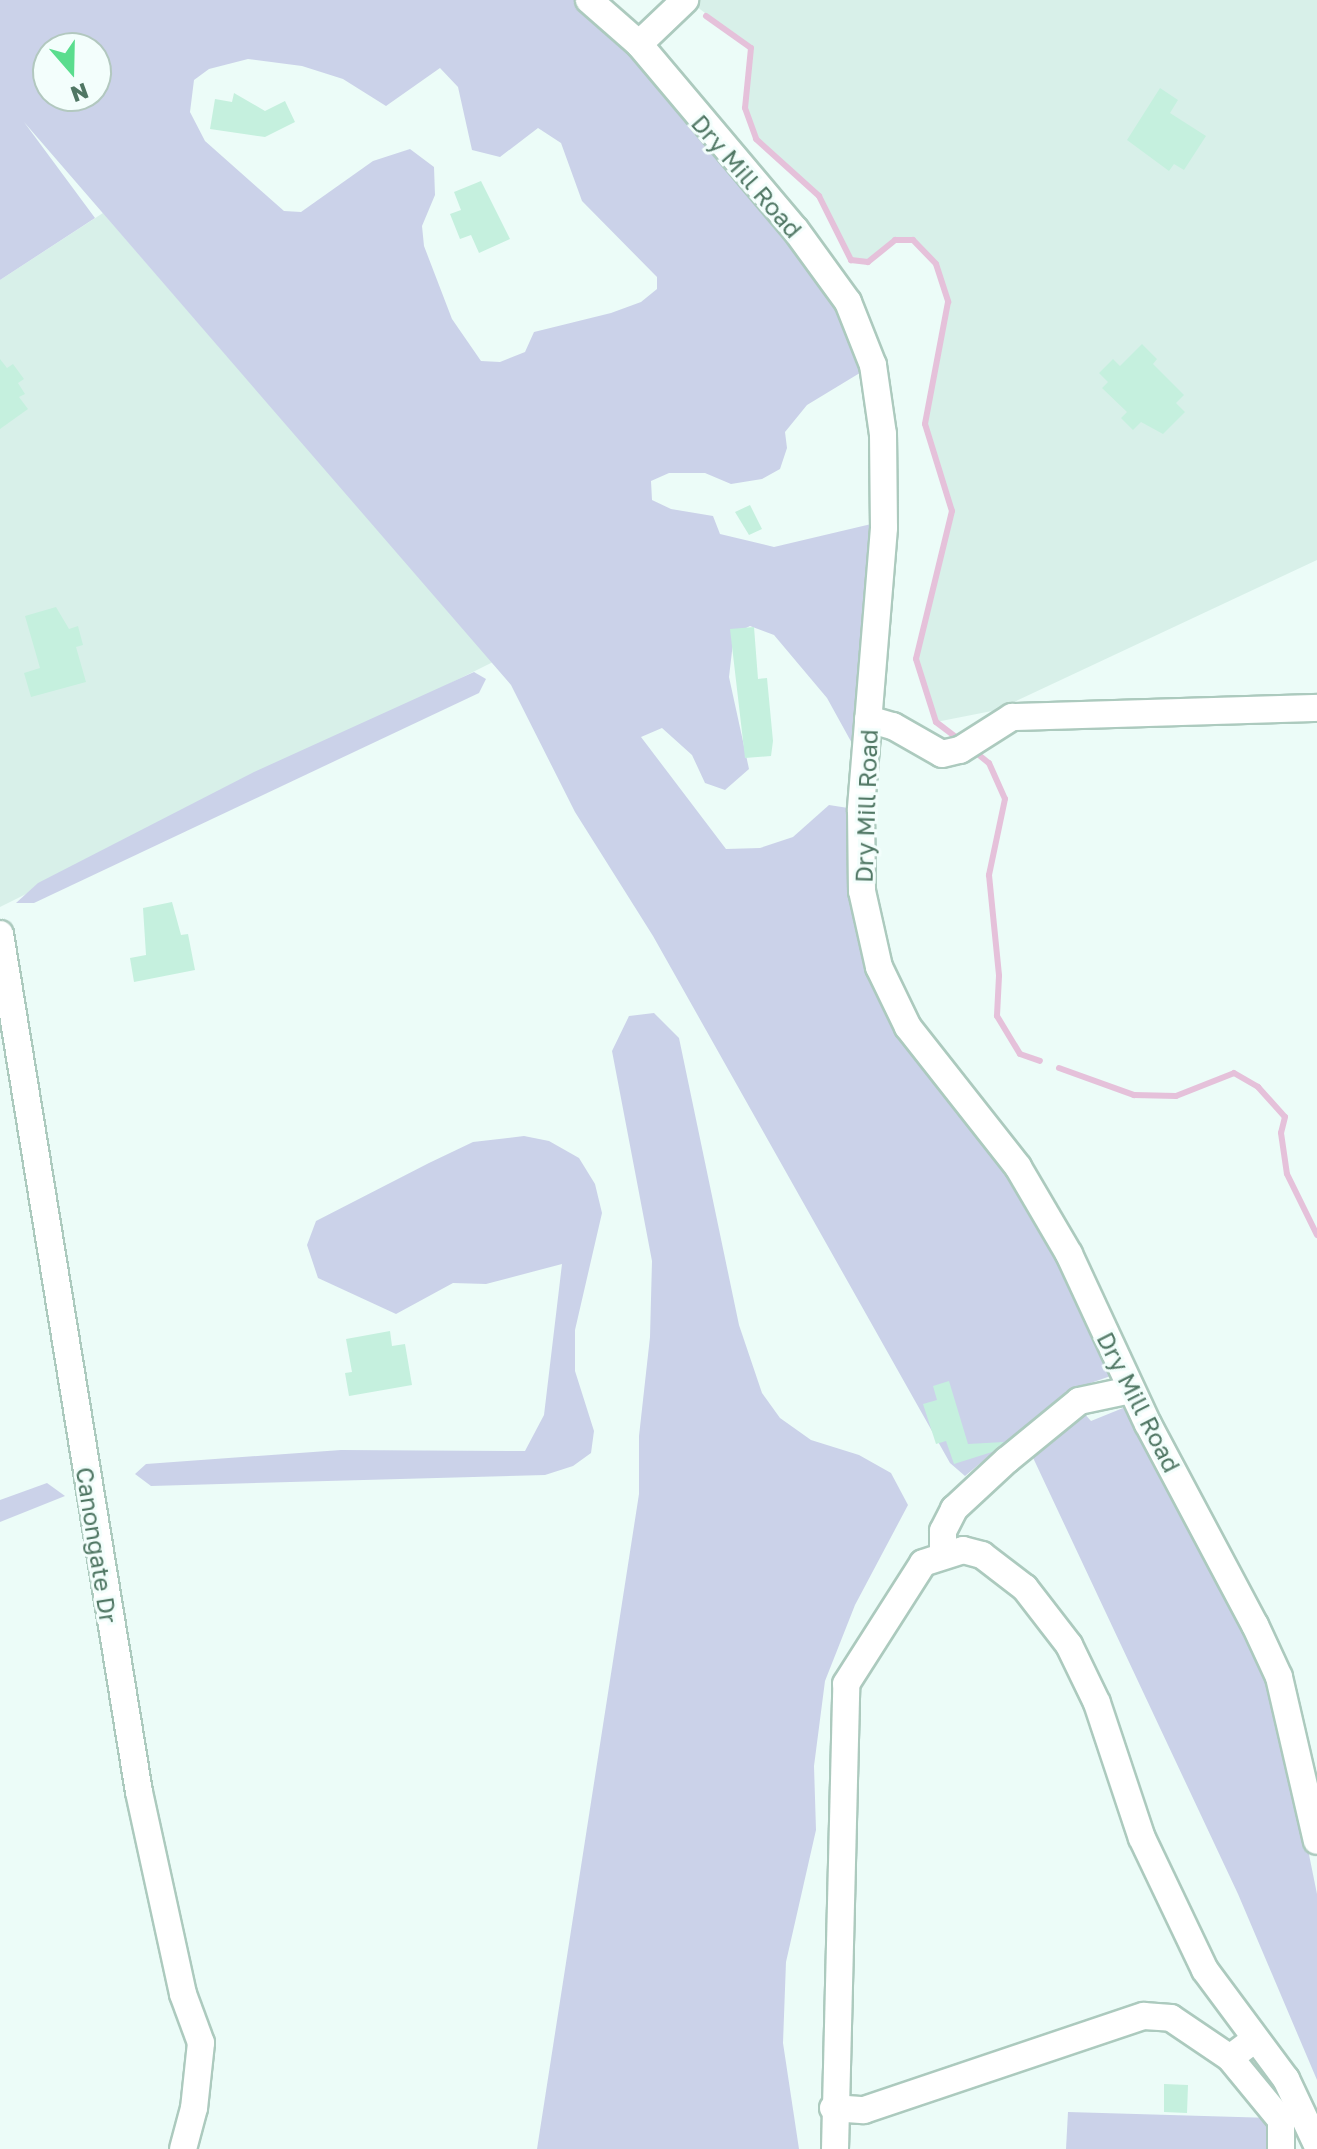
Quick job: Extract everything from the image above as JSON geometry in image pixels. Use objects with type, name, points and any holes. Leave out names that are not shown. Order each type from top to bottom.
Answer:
[{"type":"street","name":"Dry Mill Road","points":[[589,0],[639,44],[795,229],[848,302],[873,365],[883,434],[884,528],[861,797],[862,891],[879,967],[908,1027],[1018,1167],[1069,1254],[1131,1390],[1279,1677],[1317,1841]]},
{"type":"street","points":[[639,44],[685,0]]},
{"type":"street","points":[[868,719],[893,726],[942,754],[960,750],[1012,717],[1317,708]]},
{"type":"street","name":"Canongate Dr","points":[[0,934],[139,1792],[179,1978],[201,2043],[194,2108],[183,2149]]},
{"type":"street","points":[[943,1552],[943,1531],[954,1509],[1007,1460],[1079,1401],[1131,1390]]},
{"type":"street","points":[[835,2149],[833,2108],[846,1684],[923,1563],[943,1552],[982,1555],[1045,1608],[1097,1703],[1165,1889],[1205,1970],[1300,2101],[1317,2145]]},
{"type":"street","points":[[833,2108],[864,2110],[1144,2016],[1171,2018],[1230,2058],[1281,2120],[1281,2149]]},
{"type":"street","points":[[1230,2058],[1254,2040]]},
{"type":"shaded area","points":[[0,0],[589,0],[795,229],[873,365],[807,405],[785,432],[787,448],[780,469],[762,479],[731,484],[705,473],[669,473],[651,481],[652,500],[671,509],[713,516],[720,534],[774,547],[884,521],[864,765],[827,698],[774,635],[750,626],[734,634],[729,677],[749,769],[725,790],[705,783],[692,755],[662,728],[641,737],[726,849],[760,848],[793,837],[829,805],[861,810],[877,961],[1019,1167],[1122,1372],[1065,1392],[1091,1421],[1128,1406],[1248,1629],[1283,1726],[1317,1894],[1317,2080],[1238,1894],[1020,1430],[965,1476],[950,1463],[653,936],[575,812],[511,685],[24,122],[95,218],[0,280]],"holes":[[[248,59],[302,66],[343,79],[386,106],[440,68],[458,87],[472,150],[500,157],[538,128],[561,143],[582,201],[657,277],[657,289],[641,302],[611,313],[534,332],[525,352],[500,362],[481,361],[452,319],[424,246],[422,226],[435,195],[434,167],[410,149],[373,161],[301,212],[284,211],[205,141],[190,112],[194,80],[209,69]]]},
{"type":"shaded area","points":[[688,0],[1317,0],[1317,560],[997,710],[936,722],[916,659],[952,511],[925,424],[948,303],[937,264],[913,240],[895,240],[868,262],[851,260],[819,196],[756,139],[745,108],[751,48]]},
{"type":"shaded area","points":[[103,213],[493,662],[0,907],[0,280]]},
{"type":"shaded area","points":[[474,672],[486,679],[479,693],[34,903],[16,903],[38,883],[254,772]]},
{"type":"shaded area","points":[[654,1013],[679,1038],[739,1325],[762,1393],[780,1418],[811,1440],[859,1455],[891,1473],[908,1505],[855,1605],[825,1681],[814,1766],[816,1830],[786,1962],[783,2043],[799,2149],[537,2149],[639,1494],[639,1436],[650,1337],[652,1261],[612,1051],[629,1016]]},
{"type":"shaded area","points":[[524,1136],[549,1141],[579,1158],[595,1184],[602,1213],[575,1330],[575,1371],[594,1431],[591,1453],[573,1466],[545,1475],[151,1486],[135,1474],[146,1464],[341,1450],[525,1451],[544,1415],[562,1264],[486,1284],[453,1283],[396,1314],[318,1278],[307,1245],[316,1221],[429,1163],[473,1142]]},
{"type":"shaded area","points":[[47,1483],[65,1496],[0,1522],[0,1500]]},
{"type":"shaded area","points":[[1068,2112],[1272,2118],[1270,2149],[1066,2149]]},
{"type":"building","points":[[1160,88],[1178,100],[1170,113],[1206,136],[1184,170],[1174,164],[1169,171],[1127,140]]},
{"type":"building","points":[[234,93],[265,111],[285,101],[295,122],[265,137],[210,129],[215,99],[232,102]]},
{"type":"building","points":[[481,181],[510,239],[479,253],[471,235],[460,239],[450,214],[461,210],[454,192]]},
{"type":"building","points":[[1142,344],[1157,359],[1153,364],[1184,395],[1176,403],[1185,412],[1163,434],[1141,422],[1133,430],[1121,418],[1127,412],[1102,388],[1108,382],[1099,373],[1113,359],[1120,366]]},
{"type":"building","points":[[0,359],[7,368],[13,364],[24,379],[18,383],[25,394],[19,397],[28,409],[0,429]]},
{"type":"building","points":[[750,505],[762,529],[749,535],[735,512]]},
{"type":"building","points":[[56,607],[69,629],[78,626],[83,645],[76,647],[86,682],[31,697],[24,673],[40,668],[25,616]]},
{"type":"building","points":[[754,627],[758,679],[767,678],[773,741],[771,756],[745,758],[730,629]]},
{"type":"building","points":[[172,902],[181,935],[188,934],[195,970],[134,982],[130,958],[146,955],[143,908]]},
{"type":"building","points":[[390,1331],[392,1346],[405,1344],[412,1385],[349,1396],[345,1373],[352,1372],[346,1339]]},
{"type":"building","points":[[949,1381],[968,1444],[1004,1442],[992,1452],[954,1464],[946,1441],[936,1444],[923,1404],[937,1400],[933,1386]]},
{"type":"building","points":[[1164,2084],[1188,2085],[1187,2113],[1164,2112]]},
{"type":"waterway","points":[[706,16],[751,48],[745,108],[756,139],[819,196],[851,260],[868,262],[895,240],[913,240],[936,264],[948,302],[925,424],[952,511],[916,659],[936,722],[956,737]]},
{"type":"waterway","points":[[974,751],[989,763],[1005,799],[989,875],[999,976],[997,1016],[1020,1054],[1040,1061]]},
{"type":"waterway","points":[[1059,1068],[1134,1095],[1176,1096],[1234,1073],[1258,1087],[1285,1117],[1281,1133],[1287,1174],[1317,1235]]}]
